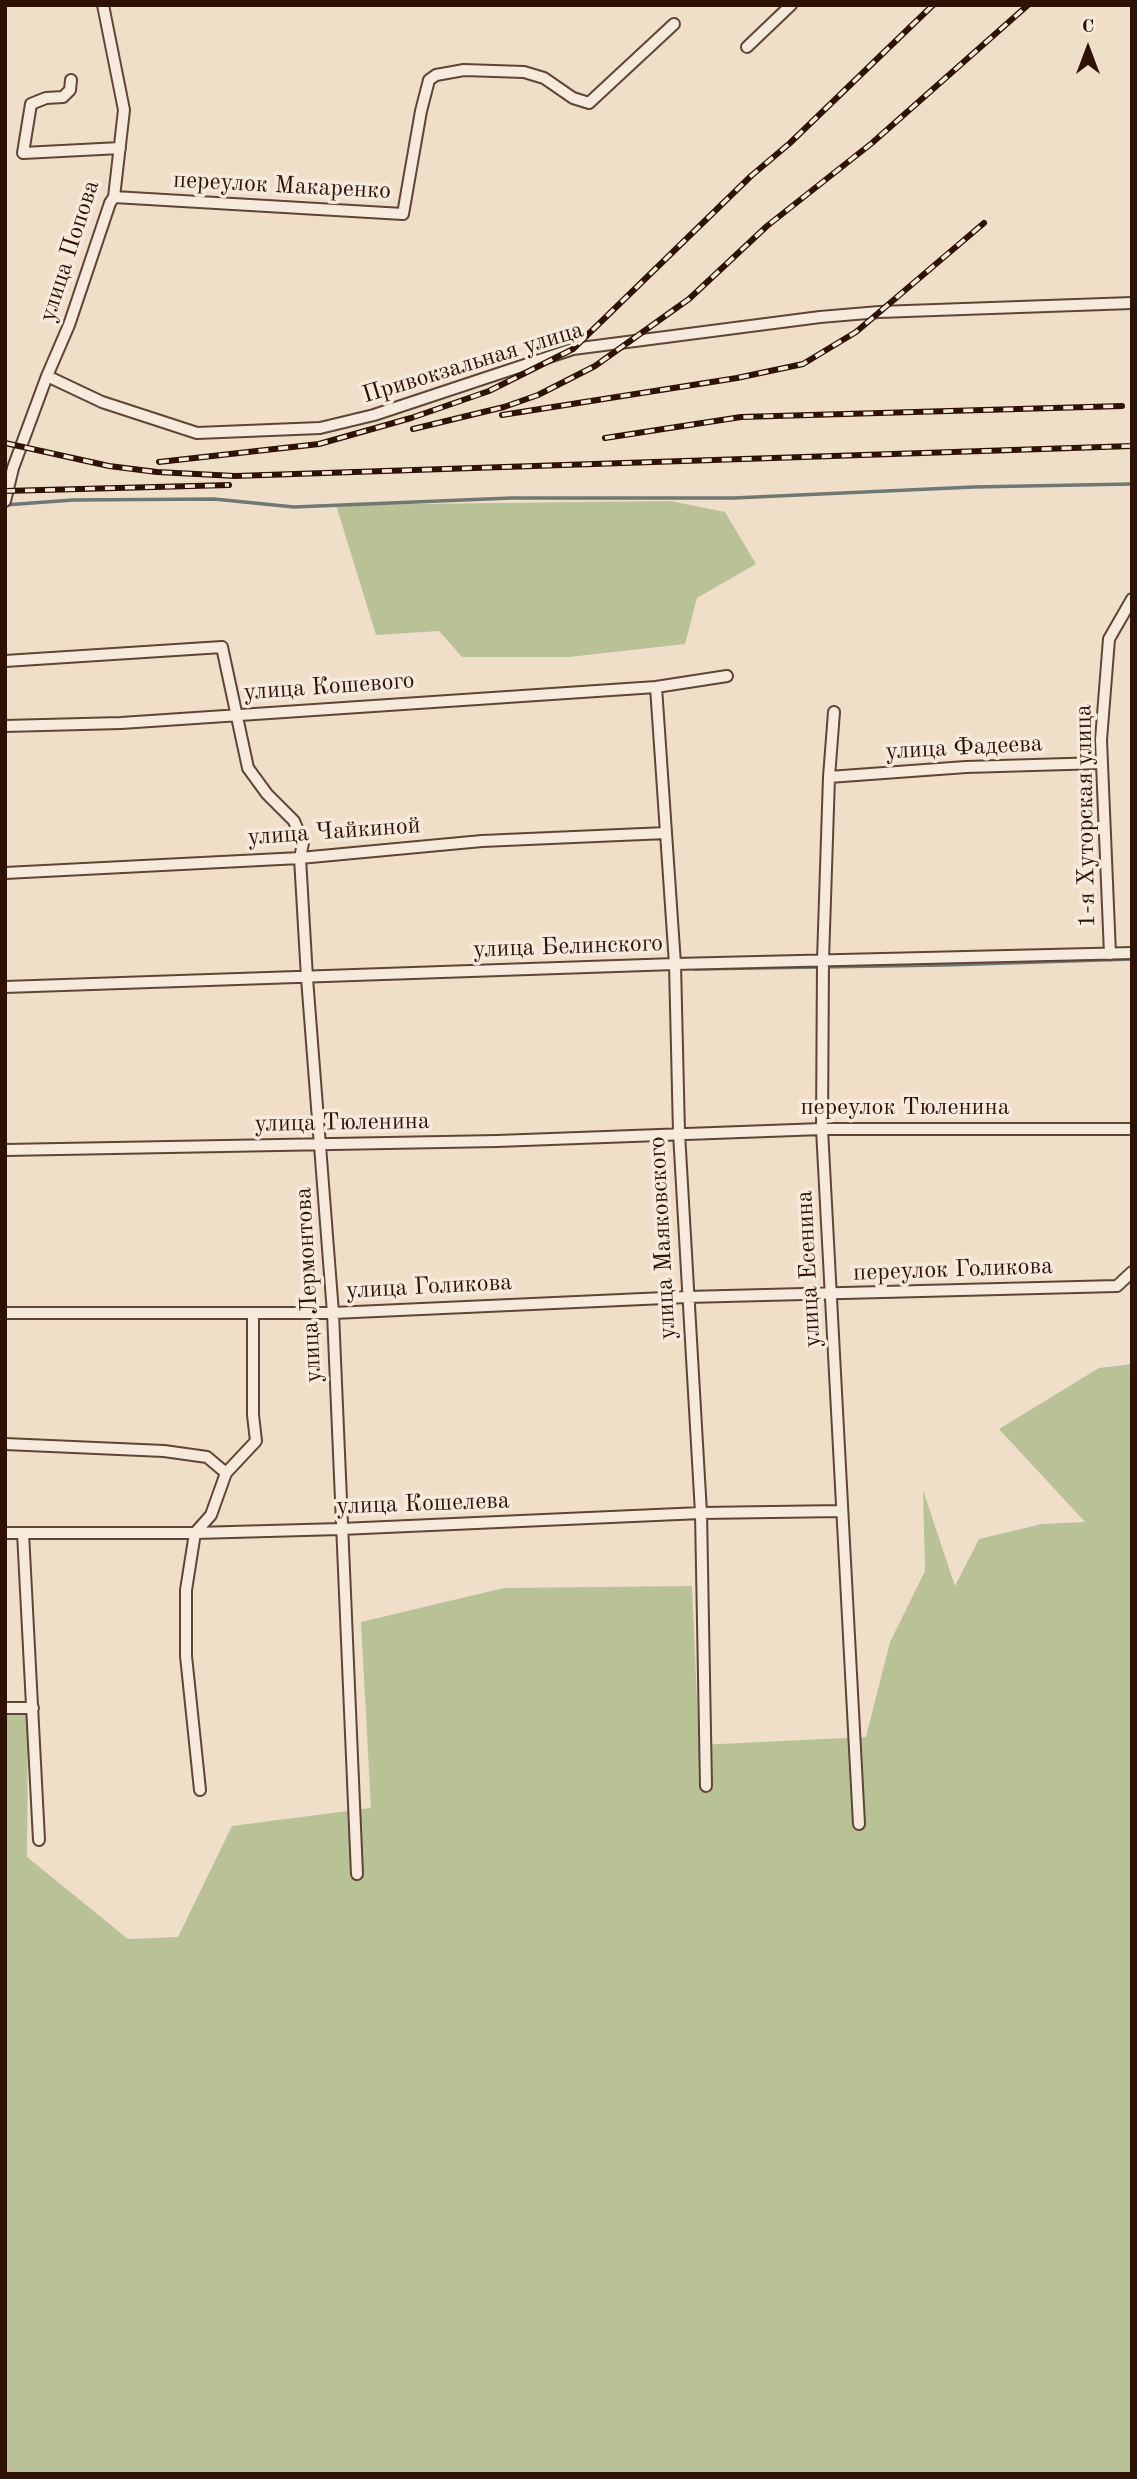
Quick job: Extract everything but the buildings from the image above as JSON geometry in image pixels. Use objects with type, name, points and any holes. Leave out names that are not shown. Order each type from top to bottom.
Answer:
[{"type":"street","points":[[747,47],[791,5]]},
{"type":"street","name":"улица Попова","points":[[5,501],[9,467],[69,325],[114,197],[124,110],[105,6]]},
{"type":"street","name":"переулок Макаренко","points":[[114,197],[404,215],[421,111],[429,80],[436,75],[464,70],[524,72],[544,78],[573,98],[589,103],[674,24]]},
{"type":"street","points":[[71,80],[70,90],[63,97],[46,98],[31,104],[23,153],[120,148]]},
{"type":"street","name":"Привокзальная улица","points":[[47,376],[102,402],[197,433],[320,428],[374,415],[573,349],[820,317],[879,312],[1132,303]]},
{"type":"street","name":"1-я Хуторская улица","points":[[1110,954],[1101,763],[1109,639],[1132,598]]},
{"type":"street","name":"улица Лермонтова","points":[[5,661],[222,647],[248,768],[267,794],[294,821],[303,843],[300,858],[307,978],[333,1313],[357,1874]]},
{"type":"street","name":"улица Кошевого","points":[[5,726],[107,724],[656,687],[727,676]]},
{"type":"street","name":"улица Маяковского","points":[[656,687],[675,964],[679,1133],[701,1513],[706,1787]]},
{"type":"street","name":"улица Есенина","points":[[834,712],[829,776],[823,960],[822,1129],[859,1824]]},
{"type":"street","name":"улица Фадеева","points":[[829,776],[966,767],[1101,763]]},
{"type":"street","name":"улица Чайкиной","points":[[5,873],[300,858],[482,841],[666,833]]},
{"type":"street","name":"улица Белинского","points":[[5,987],[675,964],[1132,953]]},
{"type":"street","name":"переулок Тюленина","points":[[679,1133],[822,1129],[1132,1129]]},
{"type":"street","name":"улица Тюленина","points":[[5,1150],[497,1141],[679,1133]]},
{"type":"street","name":"переулок Голикова","points":[[687,1297],[1117,1286],[1132,1272]]},
{"type":"street","name":"улица Голикова","points":[[5,1313],[333,1313],[687,1297]]},
{"type":"street","points":[[200,1790],[186,1656],[186,1590],[195,1533],[211,1514],[226,1473],[256,1441],[253,1415],[253,1314]]},
{"type":"street","points":[[5,1444],[164,1451],[207,1457],[226,1473]]},
{"type":"street","name":"улица Кошелева","points":[[5,1532],[195,1533],[701,1513],[842,1511]]},
{"type":"street","points":[[23,1533],[39,1840]]},
{"type":"street","points":[[5,1708],[33,1708]]},
{"type":"green space","points":[[670,501],[725,512],[756,564],[697,598],[685,644],[569,657],[462,657],[439,631],[376,635],[336,505]]},
{"type":"green space","points":[[1132,1364],[1132,2474],[5,2474],[5,1712],[28,1711],[27,1857],[128,1939],[178,1937],[232,1826],[371,1808],[361,1622],[504,1588],[692,1586],[699,1745],[866,1737],[890,1642],[925,1571],[923,1490],[955,1586],[979,1539],[1042,1524],[1085,1522],[999,1429],[1099,1368]]},
{"type":"waterway","points":[[5,505],[73,500],[214,499],[294,507],[511,498],[734,498],[973,487],[1132,484]]},
{"type":"waterway","points":[[694,969],[1132,959]]},
{"type":"railway","points":[[159,462],[319,444],[411,418],[489,391],[573,349],[751,176],[790,143],[933,5]]},
{"type":"railway","points":[[413,429],[504,407],[538,395],[595,366],[689,299],[767,226],[872,143],[1028,5]]},
{"type":"railway","points":[[502,415],[737,378],[803,364],[856,332],[984,223]]},
{"type":"railway","points":[[605,438],[741,417],[1122,406]]},
{"type":"railway","points":[[5,443],[109,466],[157,472],[235,476],[1132,446]]},
{"type":"railway","points":[[5,491],[229,485]]}]
